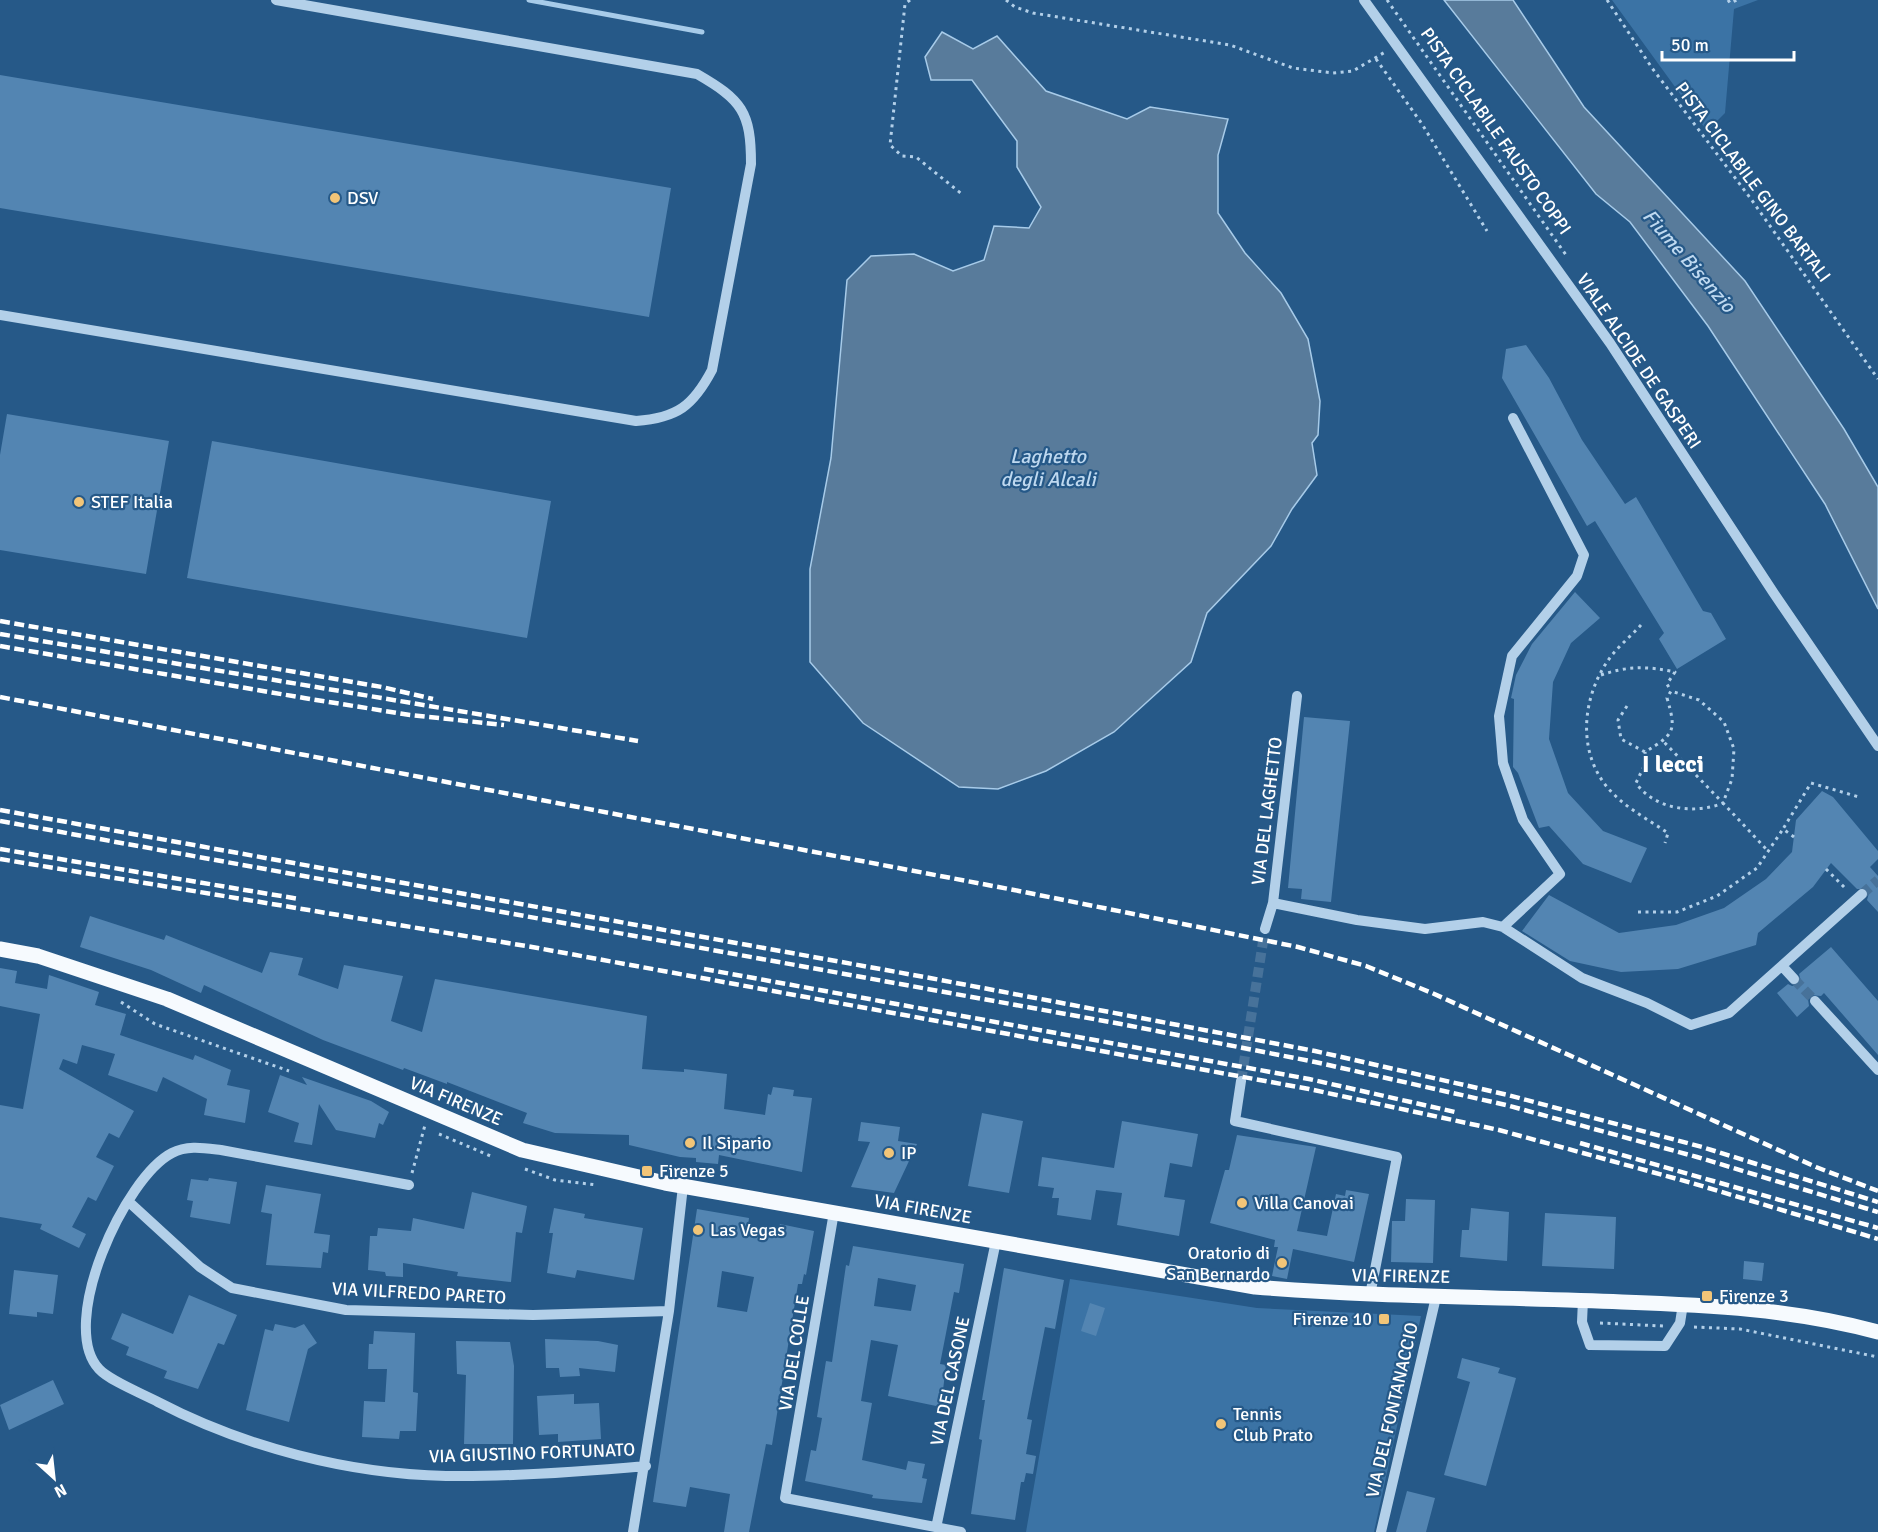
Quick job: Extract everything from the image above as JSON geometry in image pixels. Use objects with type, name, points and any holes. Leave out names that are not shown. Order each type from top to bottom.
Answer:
[{"type":"main road","name":"VIA FIRENZE","points":[[0,949],[38,956],[167,999],[522,1150],[590,1168],[1254,1287],[1370,1295],[1683,1304],[1792,1313],[1835,1320],[1878,1332]]},
{"type":"street","points":[[0,315],[636,421],[660,419],[683,409],[702,390],[712,370],[751,164],[751,132],[742,110],[726,91],[697,74],[276,0]]},
{"type":"street","name":"VIALE ALCIDE DE GASPERI","points":[[1364,0],[1610,343],[1773,592],[1878,746]]},
{"type":"street","points":[[1503,927],[1560,874],[1523,820],[1503,763],[1499,716],[1512,656],[1578,576],[1584,555],[1513,418]]},
{"type":"street","name":"VIA DEL LAGHETTO","points":[[1265,929],[1273,903],[1297,696]]},
{"type":"street","points":[[1273,903],[1357,920],[1425,929],[1483,922],[1503,927],[1582,978],[1647,1003],[1691,1025],[1729,1013],[1859,897]]},
{"type":"street","points":[[1782,966],[1794,979]]},
{"type":"street","points":[[1815,1001],[1878,1070]]},
{"type":"street","points":[[1241,1081],[1235,1121],[1397,1157],[1370,1295]]},
{"type":"street","name":"VIA GIUSTINO FORTUNATO","points":[[409,1185],[195,1147],[172,1153],[153,1168],[111,1233],[92,1280],[84,1316],[89,1354],[99,1371],[187,1417],[255,1442],[347,1466],[445,1476],[558,1473],[646,1466]]},
{"type":"street","points":[[633,1532],[646,1466],[669,1311],[683,1186]]},
{"type":"street","name":"VIA VILFREDO PARETO","points":[[129,1202],[200,1267],[232,1288],[346,1310],[533,1315],[669,1311]]},
{"type":"street","name":"VIA DEL COLLE","points":[[834,1212],[785,1498],[936,1528]]},
{"type":"street","name":"VIA DEL CASONE","points":[[936,1528],[996,1241]]},
{"type":"street","name":"VIA DEL FONTANACCIO","points":[[1381,1532],[1436,1297]]},
{"type":"street","points":[[1583,1300],[1582,1322],[1590,1345],[1665,1346],[1678,1327],[1683,1304]]},
{"type":"street","points":[[936,1528],[961,1532]]},
{"type":"path","points":[[910,0],[905,4],[890,145],[902,156],[916,158],[963,195]]},
{"type":"path","points":[[1006,0],[1015,7],[1033,13],[1230,45],[1293,68],[1333,74],[1353,71],[1376,59],[1395,43]]},
{"type":"path","name":"PISTA CICLABILE FAUSTO COPPI","points":[[1387,0],[1570,260]]},
{"type":"path","name":"PISTA CICLABILE GINO BARTALI","points":[[1607,0],[1652,68],[1758,209],[1878,379]]},
{"type":"path","points":[[1728,0],[1730,3],[1737,0]]},
{"type":"path","points":[[1376,59],[1428,133],[1487,231]]},
{"type":"path","points":[[1641,626],[1612,655],[1600,675],[1586,720],[1587,753],[1604,783],[1624,804],[1668,833],[1665,843]]},
{"type":"path","points":[[1600,675],[1623,667],[1653,667],[1675,672],[1667,684],[1671,691],[1699,700],[1724,722],[1734,749],[1732,779],[1722,802],[1699,810],[1672,806],[1643,793],[1636,783],[1646,762],[1644,752],[1621,739],[1618,720],[1627,705]]},
{"type":"path","points":[[1644,752],[1669,738],[1674,724],[1667,698],[1671,691]]},
{"type":"path","points":[[1663,741],[1768,851]]},
{"type":"path","points":[[1638,912],[1677,912],[1718,896],[1757,868],[1811,783],[1859,797]]},
{"type":"path","points":[[1783,828],[1794,837]]},
{"type":"path","points":[[1826,869],[1859,897]]},
{"type":"path","points":[[409,1185],[429,1111]]},
{"type":"path","points":[[1600,1323],[1740,1329],[1878,1357]]},
{"type":"shaded area","points":[[1612,0],[1758,0],[1734,9],[1725,113],[1707,131]]},
{"type":"shaded area","name":"Tennis Club Prato","points":[[1070,1279],[1257,1308],[1421,1316],[1374,1532],[1026,1532]]},
{"type":"water","name":"Fiume Bisenzio","points":[[1444,0],[1513,0],[1584,107],[1745,281],[1844,429],[1878,487],[1878,609],[1825,504],[1708,326],[1630,222],[1596,194]]},
{"type":"water","name":"Laghetto degli Alcali","points":[[942,32],[973,49],[997,36],[1046,91],[1127,119],[1150,107],[1228,119],[1218,155],[1218,213],[1245,253],[1281,293],[1308,339],[1320,401],[1318,435],[1312,443],[1317,475],[1292,509],[1271,546],[1207,613],[1191,662],[1114,732],[1046,771],[998,789],[959,787],[863,723],[810,662],[810,569],[831,458],[847,280],[871,256],[914,254],[953,271],[984,260],[994,226],[1029,228],[1041,207],[1017,167],[1017,141],[972,80],[931,80],[925,57]]},
{"type":"building","name":"DSV","points":[[0,75],[671,188],[649,317],[0,208]]},
{"type":"building","points":[[1526,345],[1549,378],[1582,440],[1625,504],[1636,497],[1703,611],[1711,613],[1726,639],[1677,669],[1659,639],[1664,633],[1595,521],[1587,526],[1502,378],[1506,349]]},
{"type":"building","name":"STEF Italia","points":[[7,414],[169,441],[146,574],[0,550],[0,455]]},
{"type":"building","points":[[212,441],[551,501],[527,638],[187,578]]},
{"type":"building","points":[[1575,592],[1600,618],[1571,643],[1553,682],[1549,739],[1568,793],[1603,831],[1647,848],[1631,883],[1583,864],[1549,826],[1539,828],[1518,773],[1513,767],[1514,699],[1511,698],[1516,675],[1532,644]]},
{"type":"building","points":[[1304,717],[1350,721],[1331,902],[1301,899],[1302,889],[1288,888]]},
{"type":"building","points":[[1822,791],[1833,797],[1878,851],[1878,859],[1870,867],[1878,876],[1878,912],[1867,900],[1869,893],[1867,889],[1857,889],[1831,863],[1813,887],[1758,933],[1756,945],[1678,969],[1621,972],[1570,961],[1522,931],[1549,895],[1619,933],[1676,925],[1724,908],[1766,879],[1792,852],[1796,820]]},
{"type":"building","points":[[90,916],[164,940],[166,935],[262,973],[270,952],[303,958],[298,975],[338,989],[344,965],[403,976],[391,1021],[422,1032],[435,979],[647,1016],[642,1069],[684,1072],[684,1069],[727,1074],[724,1109],[765,1115],[768,1094],[771,1095],[773,1087],[794,1090],[793,1096],[812,1098],[802,1172],[719,1155],[718,1164],[696,1162],[696,1158],[680,1157],[629,1145],[629,1135],[555,1133],[523,1123],[527,1113],[447,1082],[447,1084],[404,1068],[403,1070],[323,1040],[204,985],[201,993],[151,970],[80,947]]},
{"type":"building","points":[[1831,947],[1878,1001],[1878,1055],[1824,993],[1821,996],[1810,995],[1809,1006],[1797,1017],[1777,993],[1788,984],[1799,985],[1801,981],[1799,974]]},
{"type":"building","points":[[0,968],[17,971],[15,983],[47,989],[49,975],[99,992],[95,1005],[126,1014],[120,1035],[193,1060],[195,1055],[231,1070],[227,1085],[250,1090],[245,1123],[204,1115],[207,1099],[163,1077],[157,1092],[108,1075],[115,1054],[82,1045],[77,1064],[63,1059],[59,1069],[134,1111],[119,1138],[109,1133],[96,1157],[114,1166],[96,1201],[88,1197],[72,1227],[86,1234],[79,1248],[40,1229],[42,1224],[0,1217],[0,1105],[23,1109],[40,1014],[0,1006]]},
{"type":"building","points":[[280,1075],[307,1085],[302,1077],[371,1101],[389,1112],[383,1125],[379,1123],[375,1138],[336,1130],[319,1104],[312,1145],[294,1142],[299,1123],[268,1112]]},
{"type":"building","points":[[982,1113],[1023,1121],[1009,1193],[968,1186]]},
{"type":"building","points":[[1122,1121],[1198,1134],[1192,1167],[1170,1163],[1164,1197],[1185,1200],[1179,1236],[1117,1225],[1122,1193],[1096,1190],[1091,1220],[1057,1215],[1059,1198],[1052,1198],[1054,1188],[1038,1186],[1042,1157],[1114,1168]]},
{"type":"building","points":[[861,1122],[900,1127],[898,1141],[917,1144],[894,1193],[851,1187],[870,1142],[858,1141]]},
{"type":"building","points":[[1237,1135],[1316,1147],[1297,1231],[1327,1236],[1336,1194],[1345,1196],[1346,1190],[1369,1194],[1354,1262],[1293,1249],[1287,1279],[1272,1276],[1278,1247],[1274,1247],[1275,1240],[1210,1223],[1225,1170],[1229,1170]]},
{"type":"building","points":[[209,1178],[237,1182],[230,1224],[190,1217],[193,1201],[187,1200],[191,1179],[208,1181]]},
{"type":"building","points":[[266,1185],[321,1194],[314,1233],[330,1235],[328,1253],[323,1252],[321,1268],[266,1265],[272,1214],[261,1212]]},
{"type":"building","points":[[472,1192],[527,1206],[522,1233],[516,1232],[511,1282],[457,1276],[458,1272],[403,1263],[403,1277],[386,1276],[385,1272],[368,1270],[370,1236],[377,1236],[378,1228],[411,1231],[413,1218],[464,1229]]},
{"type":"building","points":[[1406,1199],[1435,1200],[1433,1263],[1391,1262],[1392,1221],[1405,1221]]},
{"type":"building","points":[[554,1208],[585,1214],[584,1218],[643,1228],[634,1280],[577,1270],[575,1278],[547,1273],[553,1233],[549,1233]]},
{"type":"building","points":[[1471,1208],[1509,1212],[1507,1261],[1460,1257],[1462,1230],[1469,1230]]},
{"type":"building","points":[[697,1209],[749,1218],[748,1226],[778,1232],[780,1224],[814,1231],[806,1275],[804,1274],[802,1284],[798,1284],[772,1445],[766,1444],[749,1532],[724,1532],[730,1494],[690,1487],[686,1507],[653,1502]],"holes":[[[722,1271],[754,1277],[747,1312],[717,1307]]]},
{"type":"building","points":[[1545,1213],[1616,1217],[1614,1269],[1542,1266]]},
{"type":"building","points":[[853,1246],[964,1264],[959,1293],[954,1292],[940,1364],[946,1365],[941,1407],[888,1396],[898,1345],[871,1340],[861,1401],[872,1403],[862,1460],[906,1470],[908,1461],[925,1464],[922,1478],[927,1479],[922,1503],[872,1498],[873,1495],[805,1481],[811,1450],[816,1451],[822,1418],[817,1417],[826,1361],[832,1362],[846,1265],[849,1266]],"holes":[[[878,1278],[916,1285],[911,1311],[874,1306]]]},
{"type":"building","points":[[1744,1261],[1764,1263],[1762,1281],[1743,1279]]},
{"type":"building","points":[[1004,1268],[1064,1280],[1055,1329],[1045,1327],[1027,1419],[1032,1420],[1026,1454],[1036,1456],[1033,1474],[1026,1473],[1024,1482],[1021,1482],[1015,1520],[971,1514],[982,1440],[979,1439],[985,1400],[982,1400]]},
{"type":"building","points":[[14,1270],[58,1275],[53,1314],[37,1312],[37,1317],[9,1314]]},
{"type":"building","points":[[189,1295],[237,1315],[224,1345],[218,1343],[198,1389],[164,1378],[167,1371],[126,1355],[129,1347],[111,1339],[122,1313],[173,1334]]},
{"type":"building","points":[[1090,1303],[1105,1308],[1096,1336],[1081,1331]]},
{"type":"building","points":[[275,1324],[295,1328],[304,1324],[317,1343],[308,1349],[289,1422],[246,1410],[265,1329],[273,1331]]},
{"type":"building","points":[[374,1331],[415,1333],[413,1392],[418,1393],[416,1431],[400,1431],[399,1439],[362,1437],[364,1401],[385,1402],[387,1369],[368,1369],[369,1344],[373,1344]]},
{"type":"building","points":[[545,1339],[598,1341],[618,1345],[615,1372],[579,1368],[580,1376],[560,1377],[559,1368],[546,1368]]},
{"type":"building","points":[[456,1341],[510,1342],[514,1366],[513,1444],[464,1444],[466,1375],[457,1374]]},
{"type":"building","points":[[1462,1358],[1500,1368],[1498,1373],[1516,1378],[1486,1486],[1444,1475],[1470,1382],[1457,1378]]},
{"type":"building","points":[[53,1380],[64,1404],[9,1430],[0,1405]]},
{"type":"building","points":[[574,1394],[574,1404],[599,1403],[601,1439],[558,1442],[558,1434],[539,1435],[537,1396]]},
{"type":"building","points":[[1407,1491],[1435,1498],[1426,1532],[1396,1532]]},
{"type":"waterway","points":[[529,0],[702,32]]},
{"type":"tunnel","points":[[1862,894],[1878,880]]},
{"type":"tunnel","points":[[1241,1081],[1265,929]]},
{"type":"tunnel","points":[[1794,979],[1815,1001]]},
{"type":"railway","points":[[0,621],[382,687],[433,699]]},
{"type":"railway","points":[[0,634],[638,741]]},
{"type":"railway","points":[[0,646],[410,715],[504,725]]},
{"type":"railway","points":[[0,697],[1014,890],[1298,947],[1366,966],[1432,993],[1816,1167],[1878,1191]]},
{"type":"railway","points":[[0,810],[930,978],[1315,1051],[1508,1095],[1702,1147],[1878,1202]]},
{"type":"railway","points":[[0,821],[1121,1024],[1315,1062],[1506,1105],[1697,1157],[1878,1212]]},
{"type":"railway","points":[[0,849],[299,899]]},
{"type":"railway","points":[[0,859],[532,947],[1309,1089],[1499,1130],[1692,1183],[1878,1239]]},
{"type":"railway","points":[[704,969],[1309,1079],[1455,1112]]},
{"type":"railway","points":[[1580,1143],[1878,1228]]},
{"type":"place","name":"DSV","points":[[335,198]]},
{"type":"place","name":"STEF Italia","points":[[79,502]]},
{"type":"place","name":"Il Sipario","points":[[690,1143]]},
{"type":"place","name":"IP","points":[[889,1153]]},
{"type":"place","name":"Firenze 5","points":[[647,1171]]},
{"type":"place","name":"Villa Canovai","points":[[1242,1203]]},
{"type":"place","name":"Las Vegas","points":[[698,1230]]},
{"type":"place","name":"Oratorio di San Bernardo","points":[[1282,1263]]},
{"type":"place","name":"Firenze 3","points":[[1707,1296]]},
{"type":"place","name":"Firenze 10","points":[[1384,1319]]},
{"type":"place","name":"Tennis Club Prato","points":[[1221,1424]]},
{"type":"district","name":"I lecci","points":[[1673,764]]}]
